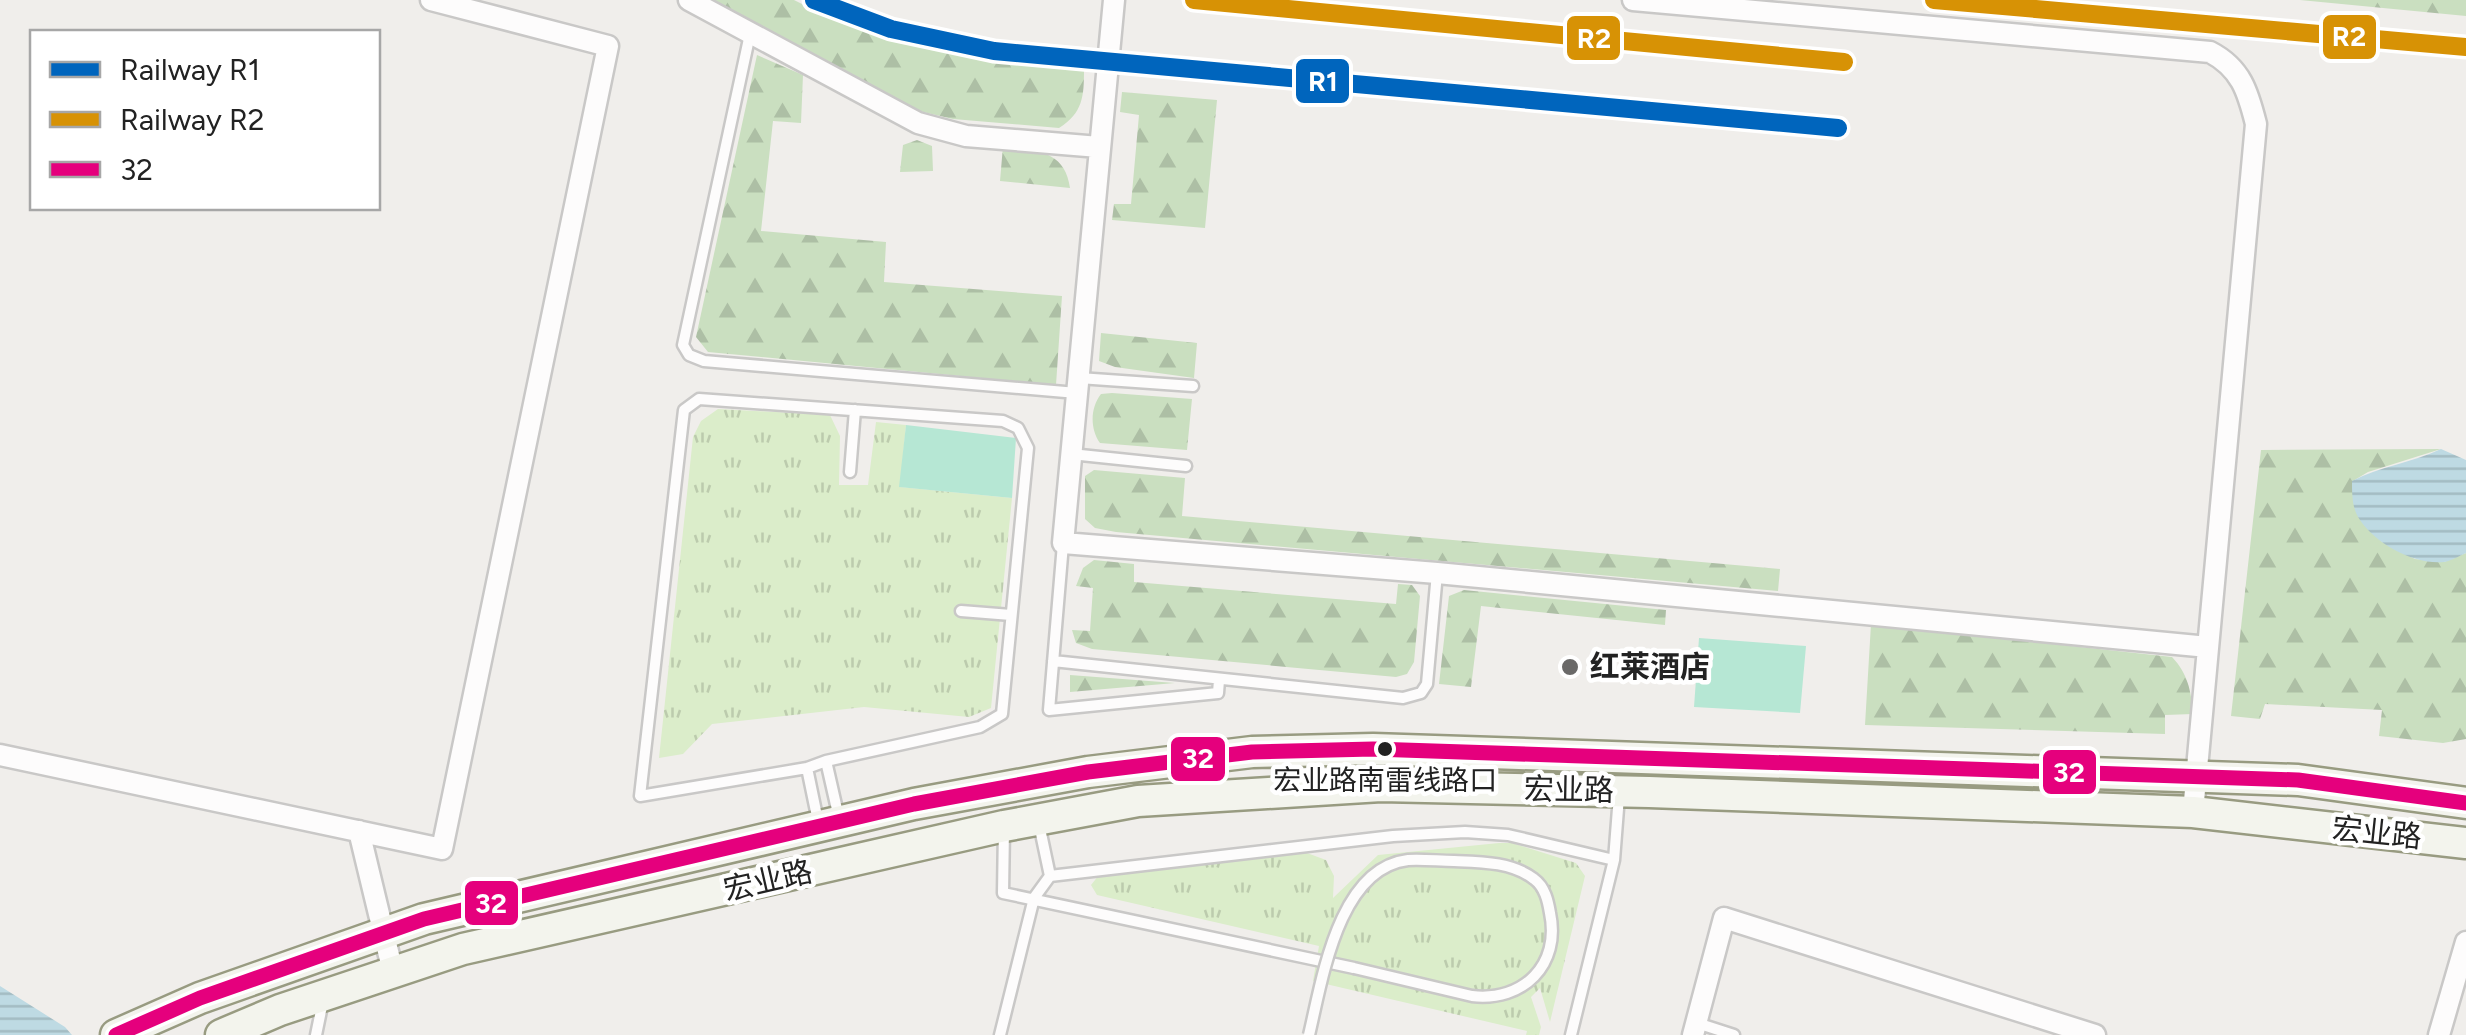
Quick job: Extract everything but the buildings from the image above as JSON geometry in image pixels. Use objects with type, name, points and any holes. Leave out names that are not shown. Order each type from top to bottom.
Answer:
[{"type":"street","points":[[0,755],[442,849],[608,46],[431,0]]},
{"type":"street","points":[[689,0],[918,123],[944,132],[1099,147]]},
{"type":"street","points":[[1114,0],[1064,543],[1438,573],[2208,647]]},
{"type":"street","points":[[1633,0],[2210,52],[2241,77],[2256,124],[2194,812]]},
{"type":"street","name":"宏业路","points":[[116,1035],[200,998],[424,920],[829,824],[1088,772],[1252,752],[1373,749],[2298,780],[2466,802]]},
{"type":"street","name":"宏业路","points":[[221,1035],[463,948],[1004,826],[1138,801],[1381,786],[1619,792],[2194,812],[2466,843]]},
{"type":"street","points":[[359,831],[393,972]]},
{"type":"street","points":[[1695,1029],[1724,918],[2094,1035]]},
{"type":"street","points":[[2438,1035],[2466,942]]},
{"type":"lane","points":[[750,33],[683,346],[690,355],[704,361],[1078,386],[1193,386]]},
{"type":"lane","points":[[699,399],[855,410],[1003,422],[1018,428],[1028,448],[1002,714],[980,727],[807,768],[640,796],[684,410],[699,399]]},
{"type":"lane","points":[[850,472],[855,410]]},
{"type":"lane","points":[[1072,454],[1186,466]]},
{"type":"lane","points":[[1064,543],[1049,710],[1218,693],[1219,680]]},
{"type":"lane","points":[[1053,662],[1403,698],[1422,693],[1430,670],[1438,573]]},
{"type":"lane","points":[[961,611],[1011,615]]},
{"type":"lane","points":[[826,761],[829,824]]},
{"type":"lane","points":[[807,768],[829,824]]},
{"type":"lane","points":[[1572,1035],[1614,860],[1619,792]]},
{"type":"lane","points":[[1038,820],[1050,876]]},
{"type":"lane","points":[[1004,826],[1003,893],[1034,898],[1354,968],[1472,996],[1492,998],[1514,993],[1531,981],[1544,964],[1552,924],[1547,897],[1535,880],[1494,862],[1405,860],[1380,872],[1343,912],[1332,942],[1309,1035]]},
{"type":"lane","points":[[1000,1035],[1034,898],[1050,876],[1393,836],[1465,832],[1508,835],[1614,860]]},
{"type":"lane","points":[[316,1035],[324,995]]},
{"type":"lane","points":[[1695,1029],[1734,1035]]},
{"type":"green space","points":[[709,0],[794,0],[826,16],[912,44],[977,58],[1084,70],[1080,103],[1073,116],[1059,128],[953,119],[919,111]]},
{"type":"green space","points":[[2300,0],[2466,0],[2466,16]]},
{"type":"green space","points":[[757,55],[803,75],[801,123],[773,121],[761,231],[886,242],[884,282],[1062,296],[1056,385],[708,352],[696,337]]},
{"type":"green space","points":[[1122,92],[1217,100],[1205,228],[1112,220],[1114,204],[1131,204],[1139,115],[1120,112]]},
{"type":"green space","points":[[917,140],[932,146],[933,171],[900,172],[903,145]]},
{"type":"green space","points":[[1003,146],[1037,151],[1055,159],[1067,175],[1070,188],[1000,181]]},
{"type":"green space","points":[[1101,333],[1197,343],[1194,378],[1115,367],[1099,361]]},
{"type":"green space","points":[[1101,394],[1192,399],[1187,450],[1100,443],[1094,431],[1093,412]]},
{"type":"green space","points":[[718,409],[830,415],[840,436],[839,485],[868,485],[876,422],[906,425],[900,487],[1012,498],[991,708],[969,717],[864,707],[712,724],[683,754],[659,758],[693,437],[701,421]]},
{"type":"green space","points":[[906,425],[1016,438],[1012,498],[899,487]]},
{"type":"green space","points":[[2441,449],[2368,472],[2353,481],[2382,542],[2415,559],[2444,562],[2466,553],[2466,739],[2443,743],[2379,736],[2382,710],[2265,704],[2260,719],[2231,716],[2261,450]]},
{"type":"green space","points":[[1094,470],[1185,478],[1182,516],[1780,569],[1778,591],[1116,532],[1095,528],[1085,519],[1085,476]]},
{"type":"green space","points":[[1094,560],[1134,564],[1134,582],[1396,604],[1398,584],[1412,585],[1420,596],[1414,662],[1407,674],[1396,677],[1092,649],[1076,643],[1072,630],[1090,631],[1093,588],[1076,586],[1083,568]]},
{"type":"green space","points":[[1464,590],[1666,610],[1665,625],[1481,606],[1471,687],[1439,684],[1449,596]]},
{"type":"green space","points":[[1871,624],[2172,657],[2188,683],[2193,714],[2165,715],[2165,734],[1865,725]]},
{"type":"green space","points":[[1699,638],[1806,646],[1800,713],[1694,707]]},
{"type":"green space","points":[[1070,675],[1175,683],[1070,692]]},
{"type":"green space","points":[[1512,843],[1576,863],[1585,876],[1550,1022],[1540,988],[1531,997],[1541,1027],[1539,1035],[1526,1035],[1527,1031],[1313,981],[1319,946],[1097,895],[1091,885],[1099,875],[1307,853],[1326,860],[1334,876],[1333,898],[1378,855]]},
{"type":"water","points":[[2441,449],[2466,460],[2466,553],[2432,562],[2397,551],[2367,529],[2355,511],[2352,481]]},
{"type":"water","points":[[0,986],[65,1027],[72,1035],[0,1035]]},
{"type":"rail line","name":"R1","points":[[814,0],[891,29],[994,51],[1838,128]]},
{"type":"rail line","name":"R2","points":[[1194,0],[1844,62]]},
{"type":"rail line","name":"R2","points":[[1934,0],[2466,47]]},
{"type":"transit line","name":"32","points":[[116,1035],[200,998],[424,919],[914,804],[1088,772],[1252,752],[1373,749],[2298,780],[2466,803]]},
{"type":"place","name":"红莱酒店","points":[[1570,667]]},
{"type":"place","name":"宏业路南雷线路口","points":[[1385,749]]}]
